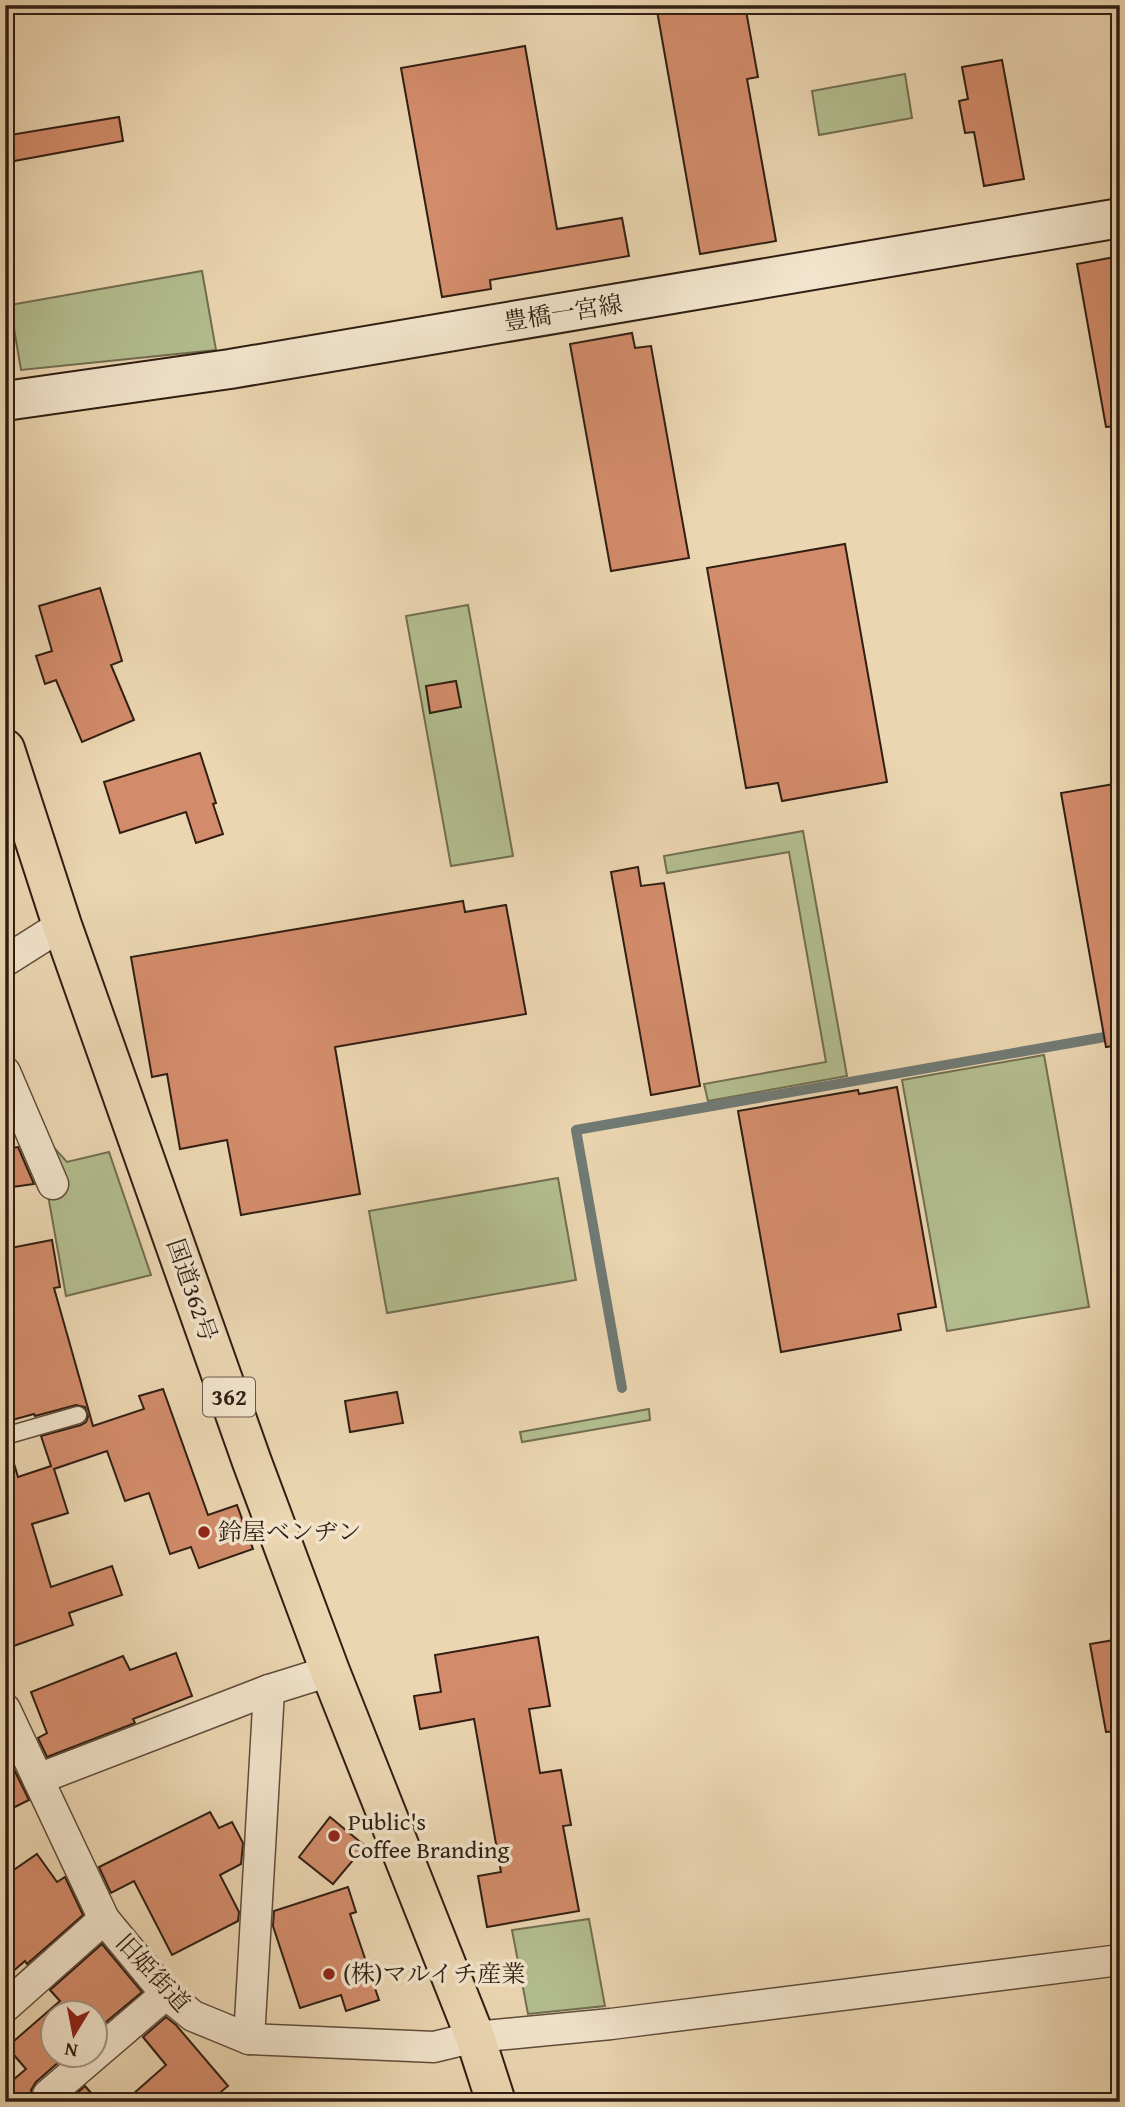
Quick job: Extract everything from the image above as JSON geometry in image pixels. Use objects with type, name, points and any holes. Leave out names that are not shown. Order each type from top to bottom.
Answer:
[{"type":"highway","name":"国道362号","points":[[8,766],[253,1462],[330,1671],[475,2037],[496,2102]]},
{"type":"main road","name":"豊橋一宮線","points":[[5,401],[243,367],[1120,218]]},
{"type":"street","points":[[5,961],[62,925]]},
{"type":"street","points":[[5,1072],[53,1184]]},
{"type":"street","points":[[38,1779],[270,1690],[330,1671]]},
{"type":"street","points":[[249,2039],[270,1690]]},
{"type":"street","name":"旧姫街道","points":[[5,1709],[104,1919],[166,1994],[193,2016],[249,2039],[434,2047],[475,2037],[611,2024],[1120,1960]]},
{"type":"street","points":[[5,2007],[104,1919]]},
{"type":"street","points":[[48,2095],[166,1994]]},
{"type":"lane","points":[[5,1436],[78,1415]]},
{"type":"green space","points":[[905,74],[912,118],[819,135],[812,91]]},
{"type":"green space","points":[[202,271],[216,350],[21,370],[10,305]]},
{"type":"green space","points":[[468,605],[513,856],[451,866],[406,616]]},
{"type":"green space","points":[[803,831],[847,1076],[708,1101],[704,1084],[826,1062],[789,852],[667,873],[664,856]]},
{"type":"green space","points":[[1044,1055],[1089,1307],[947,1331],[902,1080]]},
{"type":"green space","points":[[36,1128],[67,1162],[109,1152],[151,1275],[66,1296]]},
{"type":"green space","points":[[558,1178],[576,1280],[387,1313],[369,1211]]},
{"type":"green space","points":[[649,1409],[650,1420],[522,1442],[520,1432]]},
{"type":"green space","points":[[589,1919],[605,2006],[528,2014],[512,1930]]},
{"type":"building","points":[[656,5],[745,5],[758,77],[747,79],[776,241],[700,254]]},
{"type":"building","points":[[525,46],[557,229],[622,218],[629,256],[490,280],[491,289],[442,297],[401,68]]},
{"type":"building","points":[[1002,60],[1024,179],[984,186],[974,132],[965,133],[959,101],[968,99],[962,67]]},
{"type":"building","points":[[119,117],[123,141],[14,161],[10,135]]},
{"type":"building","points":[[1120,256],[1120,426],[1106,427],[1077,264]]},
{"type":"building","points":[[632,333],[635,348],[651,346],[689,558],[611,571],[570,344]]},
{"type":"building","points":[[845,544],[887,782],[782,801],[778,783],[746,788],[707,568]]},
{"type":"building","points":[[100,588],[122,661],[111,665],[134,720],[82,742],[56,680],[45,684],[36,656],[52,651],[39,606]]},
{"type":"building","points":[[456,681],[461,707],[430,713],[426,686]]},
{"type":"building","points":[[200,753],[223,834],[196,843],[186,812],[120,833],[104,782]]},
{"type":"building","points":[[1120,783],[1120,1045],[1106,1047],[1061,793]]},
{"type":"building","points":[[638,867],[641,886],[664,883],[700,1086],[651,1095],[611,872]]},
{"type":"building","points":[[463,901],[465,912],[506,905],[526,1014],[335,1047],[360,1194],[241,1215],[227,1140],[180,1149],[167,1074],[152,1077],[131,957]]},
{"type":"building","points":[[897,1087],[936,1307],[898,1314],[901,1330],[781,1352],[738,1111],[858,1090],[859,1094]]},
{"type":"building","points":[[18,1147],[34,1184],[5,1188],[5,1149]]},
{"type":"building","points":[[52,1240],[60,1287],[54,1288],[93,1426],[144,1409],[139,1396],[163,1389],[208,1515],[237,1505],[253,1549],[199,1568],[191,1547],[170,1554],[149,1493],[125,1501],[107,1451],[54,1469],[68,1513],[32,1524],[51,1587],[112,1566],[122,1595],[69,1613],[73,1625],[5,1649],[5,1458],[12,1457],[18,1477],[51,1466],[41,1436],[81,1425],[88,1417],[85,1407],[76,1405],[5,1422],[5,1249]]},
{"type":"building","points":[[397,1392],[403,1423],[350,1432],[345,1401]]},
{"type":"building","points":[[538,1637],[550,1706],[529,1709],[540,1773],[561,1770],[571,1825],[563,1826],[579,1911],[487,1927],[478,1876],[501,1872],[474,1719],[420,1729],[414,1696],[441,1692],[435,1655]]},
{"type":"building","points":[[1120,1639],[1120,1731],[1106,1732],[1090,1644]]},
{"type":"building","points":[[176,1653],[192,1696],[133,1719],[135,1723],[47,1757],[38,1738],[47,1733],[31,1692],[123,1656],[130,1670]]},
{"type":"building","points":[[5,1751],[29,1800],[5,1812]]},
{"type":"building","points":[[210,1812],[219,1828],[232,1822],[243,1843],[241,1864],[220,1875],[239,1912],[238,1921],[172,1955],[134,1881],[111,1893],[99,1867]]},
{"type":"building","name":"Public's Coffee Branding","points":[[330,1817],[365,1846],[333,1884],[299,1857]]},
{"type":"building","points":[[37,1854],[57,1882],[65,1877],[83,1915],[27,1964],[25,1961],[5,1978],[5,1876]]},
{"type":"building","name":"(株)マルイチ産業","points":[[348,1887],[356,1912],[350,1914],[379,2000],[346,2011],[341,1995],[300,2008],[273,1926],[274,1911]]},
{"type":"building","points":[[102,1944],[142,1992],[108,2020],[108,1998],[57,1998],[50,1990]]},
{"type":"building","points":[[166,2017],[228,2086],[209,2102],[124,2102],[166,2065],[143,2037]]},
{"type":"building","points":[[38,2020],[38,2068],[52,2068],[31,2090],[32,2102],[5,2102],[5,2087],[26,2069],[7,2047]]},
{"type":"building","points":[[85,2086],[99,2102],[67,2102]]},
{"type":"waterway","points":[[622,1388],[576,1130],[1116,1035]]},
{"type":"place","name":"鈴屋ベンヂン","points":[[204,1532]]},
{"type":"place","name":"Public's Coffee Branding","points":[[334,1836]]},
{"type":"place","name":"(株)マルイチ産業","points":[[329,1974]]}]
